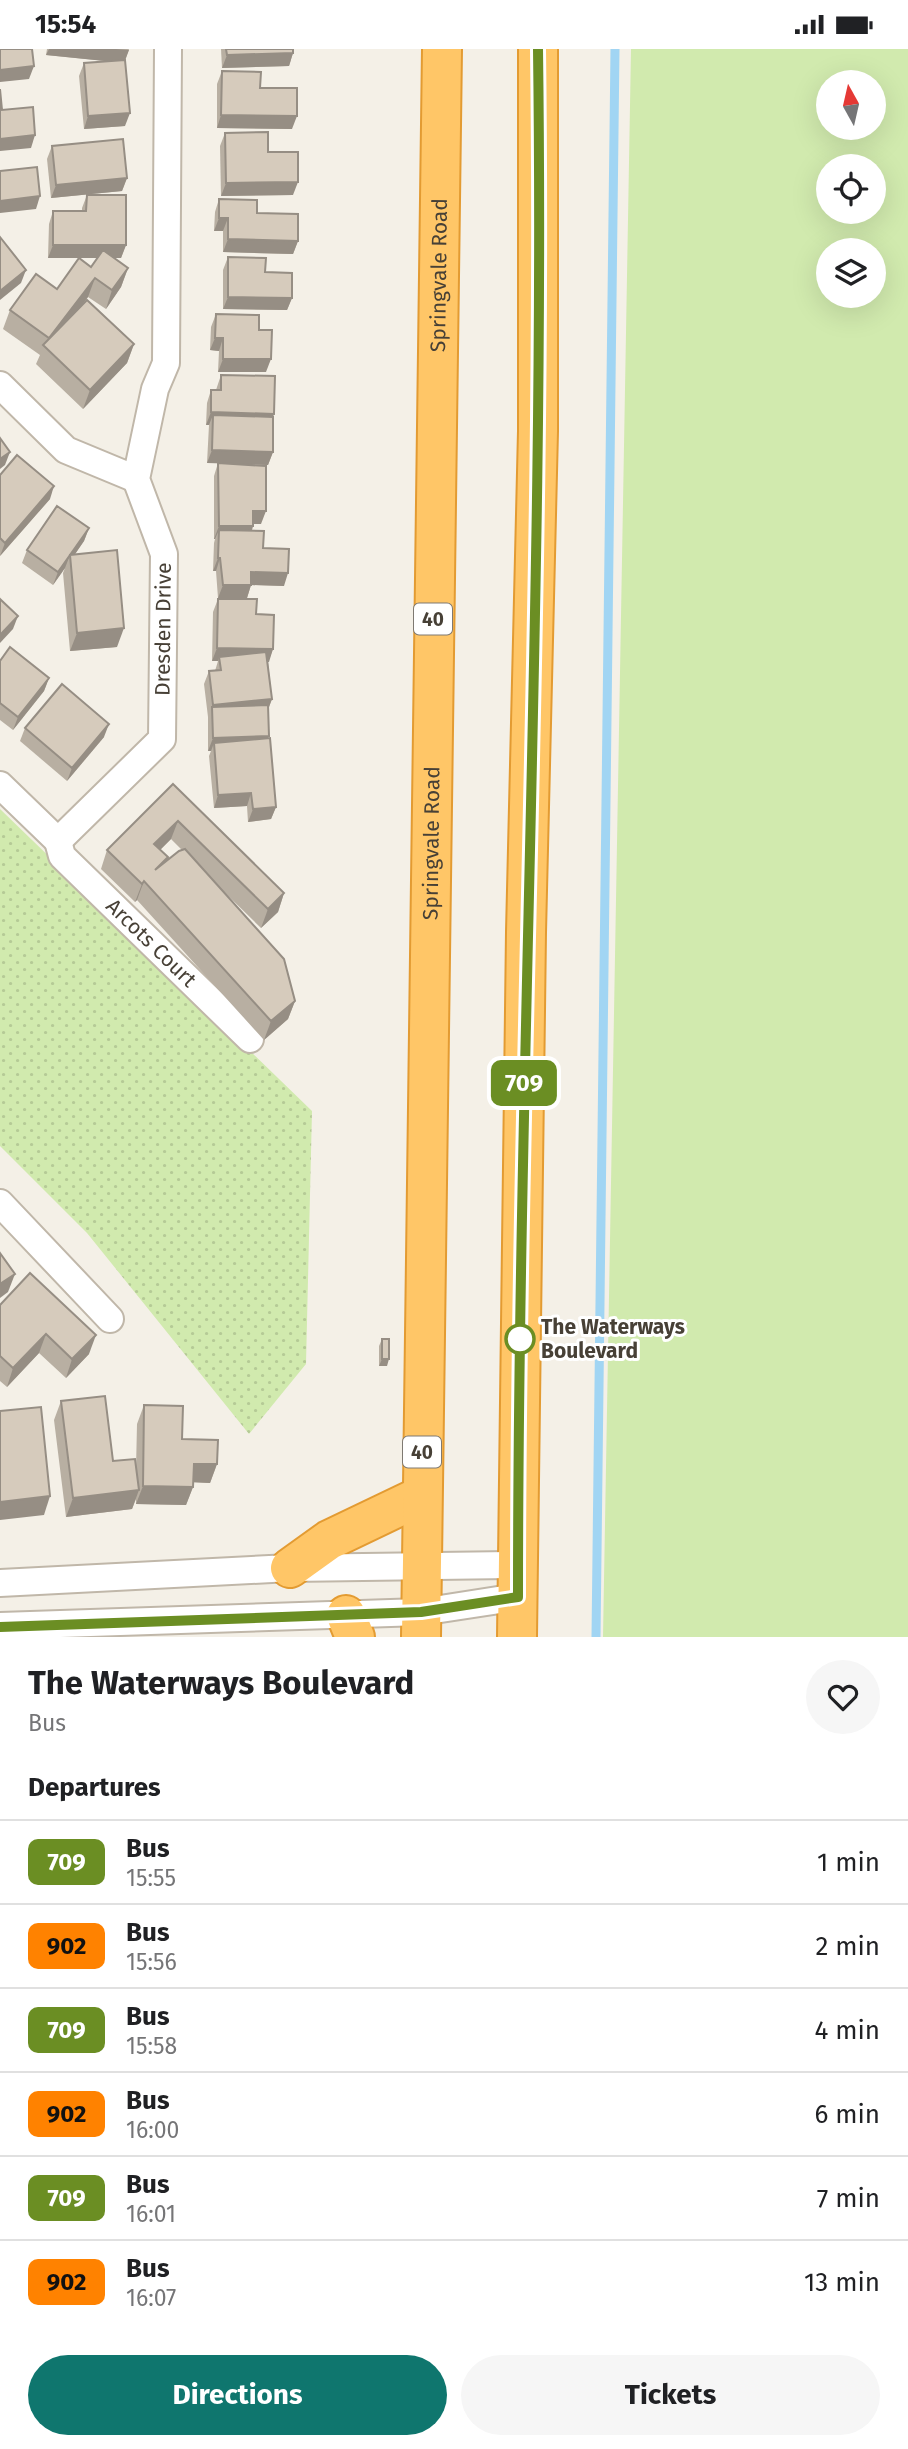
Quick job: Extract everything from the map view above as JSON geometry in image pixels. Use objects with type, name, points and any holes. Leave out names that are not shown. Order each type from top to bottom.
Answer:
[{"type":"highway","name":"Springvale Road","points":[[421,1625],[442,49]]},
{"type":"highway","points":[[517,1637],[526,932],[538,444],[538,49]]},
{"type":"highway","points":[[290,1569],[329,1541],[421,1496]]},
{"type":"street","points":[[0,385],[66,450],[136,479],[155,389],[166,363],[168,49]]},
{"type":"street","name":"Dresden Drive","points":[[58,841],[162,739],[164,554],[136,479]]},
{"type":"street","points":[[0,785],[58,841]]},
{"type":"street","name":"Arcots Court","points":[[58,841],[62,856],[250,1039]]},
{"type":"street","points":[[0,1203],[110,1319]]},
{"type":"street","points":[[0,1583],[290,1569],[421,1566],[518,1581]]},
{"type":"street","points":[[0,1626],[421,1625],[518,1581]]},
{"type":"green space","points":[[631,49],[908,49],[908,1637],[603,1637]]},
{"type":"green space","points":[[0,809],[312,1111],[306,1364],[249,1434],[87,1233],[0,1146]]},
{"type":"building","points":[[0,49],[32,49],[34,66],[0,70]]},
{"type":"building","points":[[226,49],[293,49],[293,53],[227,55]]},
{"type":"building","points":[[125,60],[130,113],[88,116],[84,63]]},
{"type":"building","points":[[222,71],[261,72],[260,88],[297,88],[297,116],[221,115]]},
{"type":"building","points":[[0,89],[2,110],[33,107],[35,135],[0,139]]},
{"type":"building","points":[[268,132],[268,152],[298,152],[298,182],[226,183],[225,133]]},
{"type":"building","points":[[123,139],[127,178],[56,185],[52,146]]},
{"type":"building","points":[[37,167],[40,196],[0,201],[0,171]]},
{"type":"building","points":[[87,195],[126,195],[126,245],[53,245],[53,211],[86,211]]},
{"type":"building","points":[[219,199],[257,200],[257,213],[298,214],[298,241],[228,239],[228,218],[219,218]]},
{"type":"building","points":[[0,237],[26,270],[0,291]]},
{"type":"building","points":[[103,250],[128,268],[112,290],[95,278],[49,338],[10,310],[36,274],[57,289],[79,258],[91,267]]},
{"type":"building","points":[[228,257],[266,258],[265,272],[292,273],[292,298],[228,297]]},
{"type":"building","points":[[87,300],[134,344],[90,390],[43,345]]},
{"type":"building","points":[[216,314],[259,315],[259,330],[272,330],[271,359],[223,359],[223,338],[215,338]]},
{"type":"building","points":[[221,375],[275,376],[274,414],[211,412],[211,390],[221,390]]},
{"type":"building","points":[[213,415],[273,417],[273,452],[212,450]]},
{"type":"building","points":[[0,438],[10,452],[0,459]]},
{"type":"building","points":[[17,455],[54,486],[5,543],[0,538],[0,475]]},
{"type":"building","points":[[218,463],[266,466],[266,511],[253,511],[253,526],[219,526]]},
{"type":"building","points":[[57,506],[89,528],[58,572],[27,550]]},
{"type":"building","points":[[219,530],[264,531],[263,548],[289,549],[288,573],[251,572],[251,585],[223,585],[218,558]]},
{"type":"building","points":[[117,550],[124,628],[77,633],[70,555]]},
{"type":"building","points":[[0,599],[18,616],[0,635]]},
{"type":"building","points":[[218,599],[257,599],[256,614],[274,615],[273,649],[217,648]]},
{"type":"building","points":[[10,647],[49,678],[18,717],[0,703],[0,661]]},
{"type":"building","points":[[266,652],[272,699],[213,705],[209,671],[221,670],[219,657]]},
{"type":"building","points":[[62,684],[109,724],[72,768],[25,728]]},
{"type":"building","points":[[268,705],[269,736],[213,738],[212,707]]},
{"type":"building","points":[[270,738],[276,807],[253,809],[251,793],[218,795],[214,743]]},
{"type":"building","points":[[173,784],[284,893],[268,909],[178,821],[154,844],[168,857],[155,870],[185,849],[284,959],[295,1001],[271,1021],[144,881],[142,884],[107,850]]},
{"type":"building","points":[[0,1253],[15,1274],[0,1284]]},
{"type":"building","points":[[30,1273],[96,1335],[72,1359],[46,1334],[13,1368],[0,1356],[0,1305]]},
{"type":"building","points":[[382,1339],[389,1339],[389,1359],[382,1359]]},
{"type":"building","points":[[105,1396],[113,1461],[135,1459],[139,1490],[73,1498],[61,1401]]},
{"type":"building","points":[[144,1405],[183,1406],[182,1439],[218,1440],[217,1464],[194,1464],[193,1487],[143,1486]]},
{"type":"building","points":[[41,1407],[50,1496],[0,1502],[0,1411]]},
{"type":"waterway","points":[[596,1637],[615,49]]},
{"type":"bus line","name":"709","points":[[0,1627],[185,1618],[421,1612],[518,1597],[526,932],[533,739],[538,431],[538,49]]},
{"type":"place","name":"The Waterways Boulevard","points":[[520,1339]]}]
